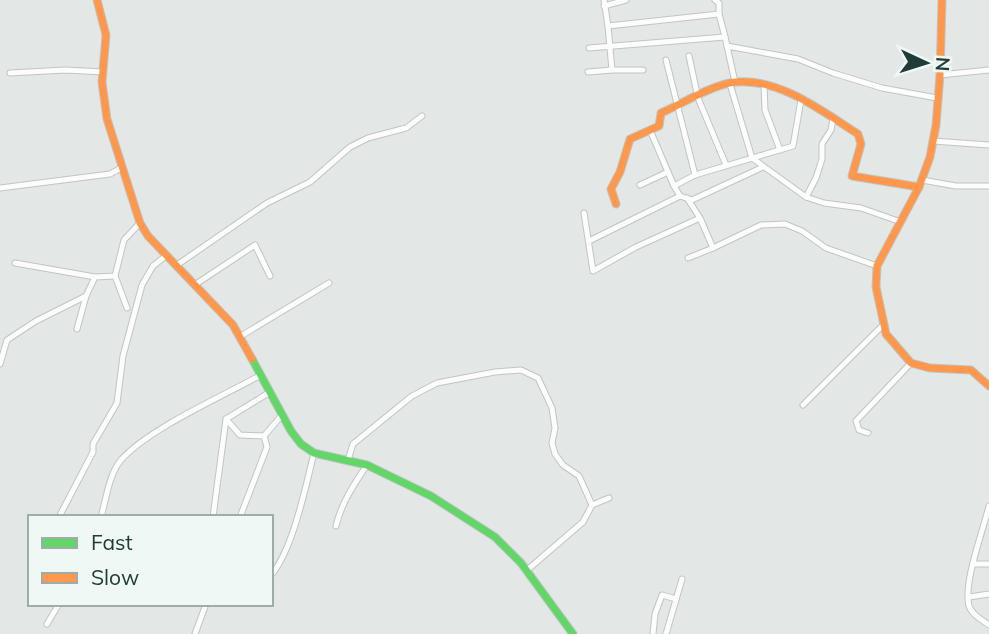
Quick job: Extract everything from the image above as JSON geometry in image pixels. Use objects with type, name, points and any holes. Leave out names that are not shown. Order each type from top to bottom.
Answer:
[{"type":"street","points":[[97,0],[106,35],[103,72],[107,119],[141,223],[148,236],[196,284],[241,336],[282,415],[301,444],[313,453],[367,465],[430,496],[495,537],[526,571],[573,634]]},
{"type":"street","points":[[612,69],[604,3],[626,0]]},
{"type":"street","points":[[715,0],[719,3],[732,83],[752,158],[806,197],[824,203],[862,208],[901,222]]},
{"type":"street","points":[[942,0],[940,75],[933,141],[920,184],[877,266],[876,287],[883,325],[898,351],[911,363],[930,368],[971,370],[989,386]]},
{"type":"street","points":[[608,26],[719,14]]},
{"type":"street","points":[[589,48],[725,37]]},
{"type":"street","points":[[726,46],[798,59],[883,88],[937,98]]},
{"type":"street","points":[[689,56],[698,98],[726,165]]},
{"type":"street","points":[[666,60],[695,175]]},
{"type":"street","points":[[588,72],[612,69],[643,70]]},
{"type":"street","points":[[10,73],[65,70],[103,72]]},
{"type":"street","points":[[940,75],[989,70]]},
{"type":"street","points":[[616,204],[611,190],[620,172],[630,139],[659,126],[661,113],[732,83],[764,85],[801,100],[859,134],[861,144],[852,176],[920,184],[989,186]]},
{"type":"street","points":[[764,85],[765,110],[780,150]]},
{"type":"street","points":[[674,186],[695,175],[793,146],[801,100]]},
{"type":"street","points":[[177,265],[267,203],[310,182],[350,147],[368,138],[406,128],[422,116]]},
{"type":"street","points":[[806,197],[817,178],[822,159],[822,144],[831,130],[833,120]]},
{"type":"street","points":[[649,130],[674,186],[701,218],[713,248]]},
{"type":"street","points":[[933,141],[989,145]]},
{"type":"street","points":[[589,241],[683,197],[692,200],[763,167]]},
{"type":"street","points":[[0,188],[110,174],[121,168]]},
{"type":"street","points":[[640,185],[668,172]]},
{"type":"street","points":[[584,213],[593,271],[636,247],[701,218]]},
{"type":"street","points":[[127,308],[115,276],[124,240],[141,223]]},
{"type":"street","points":[[688,258],[761,225],[785,224],[802,231],[827,248],[877,266]]},
{"type":"street","points":[[196,284],[254,245],[270,276]]},
{"type":"street","points":[[85,450],[93,444],[117,402],[123,356],[142,285],[153,266],[167,255]]},
{"type":"street","points":[[15,263],[95,277],[115,276]]},
{"type":"street","points":[[77,329],[86,296],[95,277]]},
{"type":"street","points":[[241,336],[329,283]]},
{"type":"street","points":[[0,364],[7,340],[36,321],[86,296]]},
{"type":"street","points":[[803,405],[883,325]]},
{"type":"street","points":[[868,433],[859,430],[856,421],[911,363]]},
{"type":"street","points":[[348,460],[353,444],[412,397],[437,383],[521,370],[538,378],[552,408],[555,428],[552,443],[555,454],[563,465],[579,476],[592,505]]},
{"type":"street","points":[[102,515],[120,461],[153,434],[261,375]]},
{"type":"street","points":[[226,419],[270,392]]},
{"type":"street","points":[[264,436],[282,415]]},
{"type":"street","points":[[226,419],[240,435],[264,436]]},
{"type":"street","points":[[213,515],[226,419]]},
{"type":"street","points":[[241,515],[267,447],[264,436]]},
{"type":"street","points":[[60,515],[93,452],[93,444]]},
{"type":"street","points":[[273,573],[290,537],[303,500],[313,453]]},
{"type":"street","points":[[336,526],[338,515],[367,465]]},
{"type":"street","points":[[526,571],[583,522],[592,505],[609,498]]},
{"type":"street","points":[[989,506],[986,531],[973,564],[969,597],[970,609],[989,625]]},
{"type":"street","points":[[973,564],[989,564]]},
{"type":"street","points":[[666,634],[682,579]]},
{"type":"street","points":[[969,597],[989,594]]},
{"type":"street","points":[[653,634],[655,614],[662,595],[676,598]]},
{"type":"street","points":[[47,624],[59,606]]},
{"type":"street","points":[[195,634],[205,606]]},
{"type":"traffic: fast","points":[[252,359],[291,431],[301,444],[314,453],[367,465],[431,496],[495,537],[521,563],[573,634]]},
{"type":"traffic: slow","points":[[97,0],[106,35],[102,82],[107,119],[140,223],[148,236],[233,325],[252,359]]},
{"type":"traffic: slow","points":[[942,0],[940,75],[930,157],[919,187],[877,266],[876,287],[886,334],[911,363],[930,368],[971,370],[989,386]]},
{"type":"traffic: slow","points":[[616,204],[611,189],[620,172],[630,139],[659,126],[661,113],[708,90],[736,82],[769,85],[785,91],[858,134],[861,144],[852,176],[919,187]]}]
